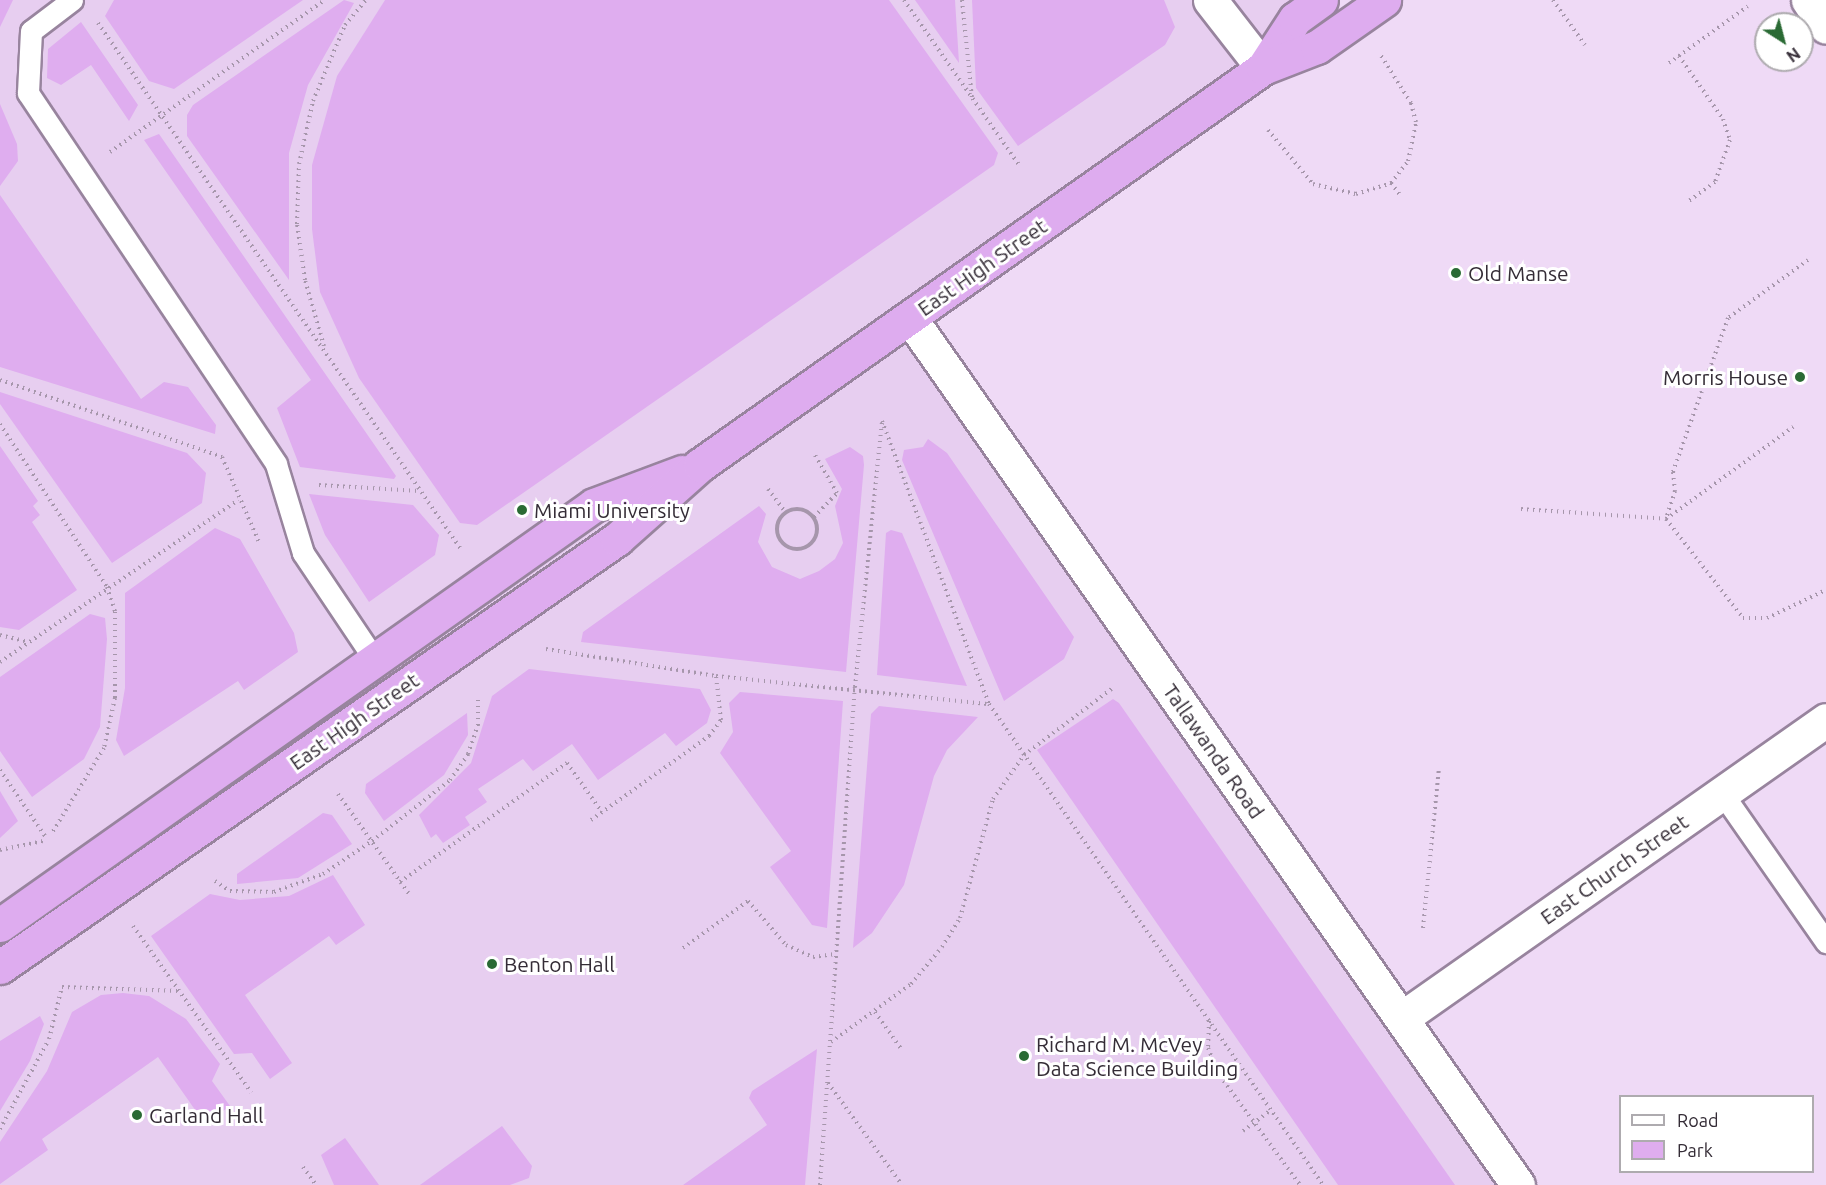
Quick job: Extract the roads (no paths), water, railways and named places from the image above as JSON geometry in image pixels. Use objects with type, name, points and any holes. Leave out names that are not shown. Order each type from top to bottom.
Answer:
[{"type":"highway","name":"East High Street","points":[[1263,68],[1295,19],[1321,0]]},
{"type":"highway","name":"East High Street","points":[[0,967],[617,538],[700,465],[1263,68],[1317,47],[1384,0]]},
{"type":"highway","name":"East High Street","points":[[0,925],[594,505],[700,465]]},
{"type":"street","points":[[1210,0],[1263,68]]},
{"type":"street","points":[[1808,0],[1826,27]]},
{"type":"street","name":"Tallawanda Road","points":[[910,318],[1518,1185]]},
{"type":"street","name":"East Church Street","points":[[1402,1018],[1826,720]]},
{"type":"lane","points":[[72,0],[31,31],[26,65],[28,93],[276,464],[303,553],[375,660]]},
{"type":"lane","points":[[1722,793],[1826,942]]},
{"type":"place","name":"Old Manse","points":[[1456,273]]},
{"type":"place","name":"Morris House","points":[[1800,377]]},
{"type":"place","name":"Miami University","points":[[522,510]]},
{"type":"place","name":"Benton Hall","points":[[492,964]]},
{"type":"place","name":"Richard M. McVey Data Science Building","points":[[1024,1056]]},
{"type":"place","name":"Garland Hall","points":[[137,1115]]}]
